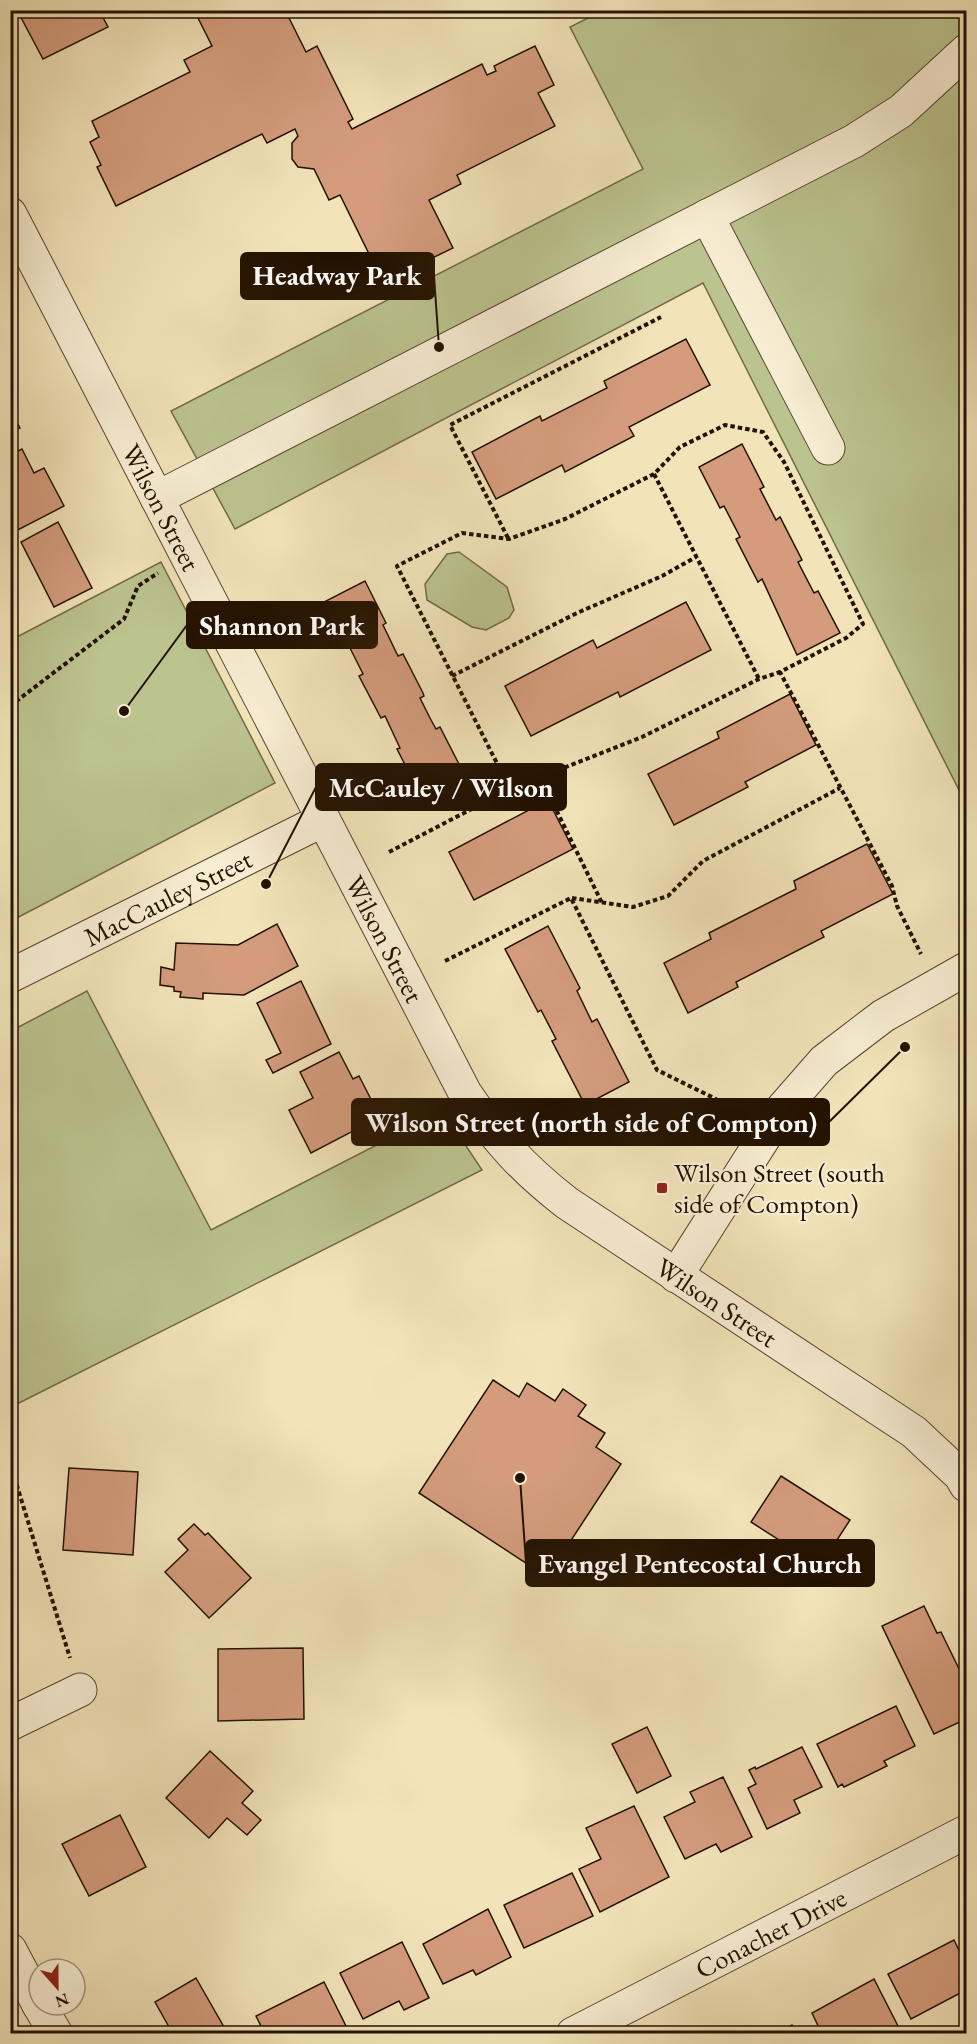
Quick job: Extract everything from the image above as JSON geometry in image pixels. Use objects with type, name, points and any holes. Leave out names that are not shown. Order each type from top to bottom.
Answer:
[{"type":"street","points":[[157,498],[854,141],[901,111],[966,51]]},
{"type":"street","name":"Wilson Street","points":[[10,214],[465,1093],[494,1136],[529,1174],[559,1197],[914,1432],[961,1476],[966,1485]]},
{"type":"street","points":[[707,216],[828,448]]},
{"type":"street","name":"MacCauley Street","points":[[10,976],[323,820]]},
{"type":"street","points":[[676,1276],[782,1109],[824,1061],[883,1016],[966,969]]},
{"type":"street","points":[[10,1724],[80,1690]]},
{"type":"street","name":"Conacher Drive","points":[[573,2034],[966,1832]]},
{"type":"street","points":[[10,1950],[27,1982]]},
{"type":"street","points":[[46,2017],[56,2034]]},
{"type":"path","points":[[509,539],[450,425],[661,316]]},
{"type":"path","points":[[389,852],[510,789],[642,737],[759,679],[780,672],[846,638],[863,624],[784,462],[763,432],[725,425],[680,447],[654,474],[565,519],[509,539],[462,533],[397,567],[510,789]]},
{"type":"path","points":[[654,474],[759,679]]},
{"type":"path","points":[[452,676],[577,613],[662,576],[696,557]]},
{"type":"path","points":[[10,706],[124,619],[138,586],[167,568]]},
{"type":"path","points":[[780,672],[892,886],[897,906],[921,955]]},
{"type":"path","points":[[540,777],[602,903]]},
{"type":"path","points":[[445,961],[571,898],[633,907],[668,896],[703,861],[840,788]]},
{"type":"path","points":[[571,898],[657,1070],[728,1105]]},
{"type":"path","points":[[10,1463],[80,1690]]},
{"type":"green space","points":[[602,11],[966,11],[966,804],[703,283],[235,529],[171,411],[643,169],[570,27]]},
{"type":"green space","points":[[459,552],[507,587],[514,610],[509,618],[486,630],[472,627],[427,600],[425,584],[447,554]]},
{"type":"green space","points":[[161,562],[275,783],[11,921],[11,640]]},
{"type":"green space","points":[[87,991],[211,1230],[443,1111],[482,1170],[11,1407],[11,1031]]},
{"type":"building","points":[[17,10],[99,10],[108,27],[43,59]]},
{"type":"building","points":[[194,10],[285,10],[306,52],[317,46],[353,119],[348,122],[352,129],[482,64],[487,75],[496,71],[494,66],[535,46],[554,85],[538,93],[555,126],[457,175],[461,184],[429,200],[453,248],[395,276],[383,254],[372,260],[340,195],[329,200],[314,169],[298,167],[292,159],[292,143],[298,136],[295,129],[267,143],[262,134],[116,206],[97,167],[101,165],[90,142],[99,137],[92,121],[190,72],[184,60],[212,46]]},
{"type":"building","points":[[686,339],[710,385],[629,427],[634,436],[565,472],[562,465],[496,499],[472,452],[540,416],[542,421],[607,388],[604,381]]},
{"type":"building","points":[[10,410],[20,428],[10,433]]},
{"type":"building","points":[[742,444],[764,487],[760,489],[776,520],[780,517],[802,560],[798,562],[814,593],[818,591],[840,633],[797,655],[762,579],[758,582],[736,539],[740,537],[724,506],[720,508],[699,467]]},
{"type":"building","points":[[22,449],[34,473],[44,468],[64,506],[10,534],[10,455]]},
{"type":"building","points":[[58,522],[92,588],[54,607],[21,542]]},
{"type":"building","points":[[365,581],[386,623],[383,625],[398,656],[403,654],[423,693],[424,696],[420,698],[430,718],[436,729],[440,727],[462,770],[419,792],[397,749],[400,748],[385,716],[381,718],[359,676],[363,674],[348,644],[343,645],[322,603]]},
{"type":"building","points":[[686,602],[711,650],[620,697],[618,692],[531,736],[505,686],[593,640],[597,648]]},
{"type":"building","points":[[790,694],[816,745],[745,782],[748,787],[674,825],[648,774],[719,738],[717,732]]},
{"type":"building","points":[[548,800],[573,849],[474,900],[449,852]]},
{"type":"building","points":[[867,844],[893,894],[821,931],[824,937],[736,982],[738,987],[688,1013],[664,963],[711,939],[709,933],[796,889],[794,881]]},
{"type":"building","points":[[277,924],[298,966],[244,995],[203,993],[203,999],[180,997],[181,992],[174,991],[174,987],[160,985],[161,967],[174,970],[176,943],[238,945]]},
{"type":"building","points":[[548,926],[580,988],[577,991],[592,1022],[597,1019],[629,1082],[585,1105],[552,1041],[556,1039],[541,1010],[538,1012],[505,949]]},
{"type":"building","points":[[301,981],[331,1044],[273,1073],[266,1060],[281,1053],[257,1003]]},
{"type":"building","points":[[339,1052],[353,1079],[359,1076],[380,1117],[311,1153],[289,1110],[313,1098],[300,1072]]},
{"type":"building","points":[[493,1380],[519,1397],[527,1383],[555,1401],[563,1389],[586,1405],[578,1416],[605,1433],[596,1447],[621,1464],[547,1577],[419,1493]]},
{"type":"building","points":[[69,1468],[138,1472],[133,1555],[63,1550]]},
{"type":"building","points":[[781,1476],[850,1520],[820,1566],[751,1522]]},
{"type":"building","points":[[194,1524],[205,1535],[208,1533],[251,1578],[209,1618],[165,1572],[188,1550],[178,1539]]},
{"type":"building","points":[[10,1559],[17,1574],[10,1577]]},
{"type":"building","points":[[924,1606],[937,1633],[941,1632],[965,1681],[962,1682],[966,1691],[966,1719],[934,1734],[882,1626]]},
{"type":"building","points":[[303,1648],[304,1719],[218,1721],[218,1649]]},
{"type":"building","points":[[896,1706],[915,1746],[884,1761],[887,1766],[844,1787],[842,1784],[838,1787],[817,1744]]},
{"type":"building","points":[[647,1727],[671,1776],[637,1793],[612,1744]]},
{"type":"building","points":[[802,1747],[822,1787],[794,1800],[800,1813],[767,1829],[748,1788],[756,1784],[749,1770],[755,1767],[756,1769]]},
{"type":"building","points":[[210,1751],[253,1791],[242,1803],[261,1820],[247,1835],[227,1818],[209,1838],[166,1798]]},
{"type":"building","points":[[723,1777],[752,1837],[721,1852],[716,1844],[685,1859],[664,1817],[695,1802],[690,1792]]},
{"type":"building","points":[[634,1806],[669,1877],[600,1912],[579,1869],[601,1859],[586,1828]]},
{"type":"building","points":[[120,1815],[146,1867],[89,1896],[62,1844]]},
{"type":"building","points":[[572,1873],[593,1916],[524,1948],[504,1905]]},
{"type":"building","points":[[488,1909],[511,1957],[476,1975],[473,1970],[443,1984],[423,1944]]},
{"type":"building","points":[[954,1940],[966,1965],[966,1990],[911,2019],[888,1974]]},
{"type":"building","points":[[402,1942],[429,1998],[404,2010],[399,2001],[363,2019],[340,1973]]},
{"type":"building","points":[[196,1978],[228,2034],[173,2034],[155,2002]]},
{"type":"building","points":[[874,1979],[899,2028],[889,2034],[822,2034],[812,2013]]},
{"type":"building","points":[[324,1982],[350,2034],[265,2034],[256,2016]]},
{"type":"building","points":[[792,2025],[797,2034],[775,2034]]},
{"type":"place","name":"Headway Park","points":[[439,347]]},
{"type":"place","name":"Shannon Park","points":[[124,711]]},
{"type":"place","name":"McCauley / Wilson","points":[[266,884]]},
{"type":"place","name":"Wilson Street (north side of Compton)","points":[[905,1047]]},
{"type":"place","name":"Wilson Street (south side of Compton)","points":[[662,1188]]},
{"type":"place","name":"Evangel Pentecostal Church","points":[[520,1478]]}]
